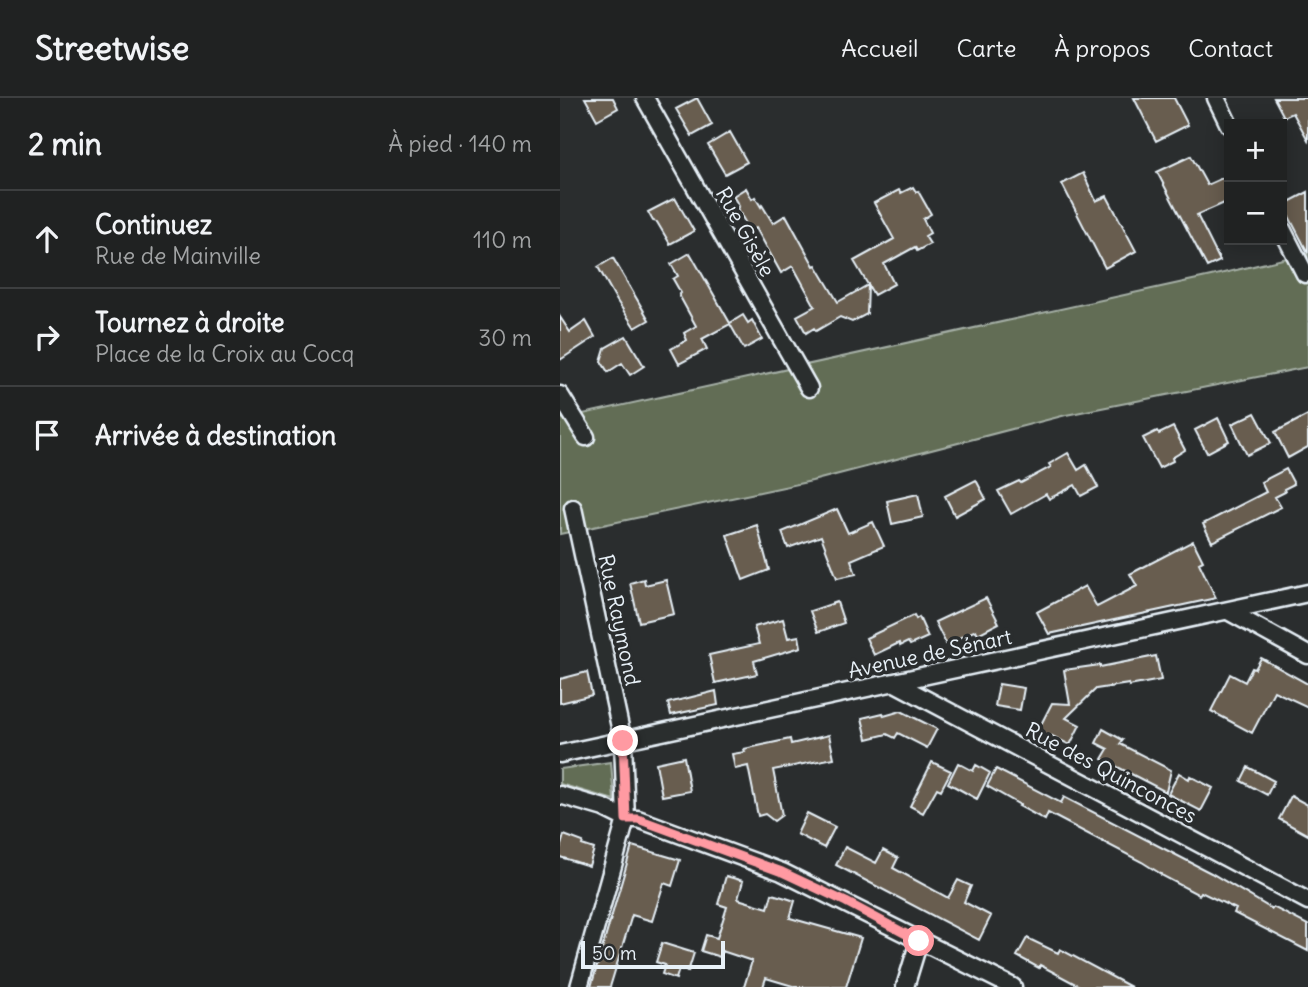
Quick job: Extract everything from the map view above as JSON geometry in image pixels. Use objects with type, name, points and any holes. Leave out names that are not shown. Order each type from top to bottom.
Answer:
[{"type":"street","name":"Rue Gisèle","points":[[645,98],[809,388]]},
{"type":"street","points":[[1216,98],[1226,119]]},
{"type":"street","points":[[1287,239],[1305,274]]},
{"type":"street","points":[[560,395],[586,437]]},
{"type":"street","name":"Rue Raymond","points":[[573,508],[623,741],[626,819],[579,987]]},
{"type":"street","name":"Avenue de Sénart","points":[[560,754],[1308,593]]},
{"type":"street","points":[[1228,611],[1308,654]]},
{"type":"street","name":"Rue des Quinconces","points":[[895,683],[1308,901]]},
{"type":"street","points":[[560,795],[604,808],[626,819],[638,819],[782,872],[1013,987]]},
{"type":"street","points":[[905,987],[919,941]]},
{"type":"green space","points":[[1308,253],[1308,367],[1066,415],[812,481],[560,534],[560,419]]},
{"type":"green space","points":[[611,762],[614,800],[560,784],[560,769]]},
{"type":"building","points":[[585,98],[613,98],[618,108],[597,120]]},
{"type":"building","points":[[697,98],[712,125],[692,136],[676,109]]},
{"type":"building","points":[[1134,98],[1174,98],[1188,125],[1156,141]]},
{"type":"building","points":[[1274,98],[1308,98],[1308,140],[1293,113],[1284,117]]},
{"type":"building","points":[[730,132],[747,162],[725,174],[708,145]]},
{"type":"building","points":[[1191,156],[1207,185],[1224,177],[1224,203],[1197,215],[1220,261],[1207,267],[1157,172]]},
{"type":"building","points":[[1083,173],[1096,201],[1107,196],[1136,251],[1105,268],[1062,184]]},
{"type":"building","points":[[913,187],[931,214],[923,219],[930,233],[925,236],[930,244],[917,251],[915,247],[884,264],[894,284],[874,295],[854,261],[894,239],[874,203],[899,190],[901,193]]},
{"type":"building","points":[[746,188],[752,199],[755,197],[761,207],[762,205],[773,223],[786,215],[814,266],[816,265],[838,302],[868,285],[867,314],[852,322],[840,317],[816,331],[814,328],[806,333],[797,316],[815,306],[793,266],[781,273],[756,228],[750,231],[733,196]]},
{"type":"building","points":[[1308,192],[1308,253],[1287,213],[1287,203]]},
{"type":"building","points":[[675,198],[694,231],[670,244],[648,212]]},
{"type":"building","points":[[690,253],[730,323],[743,315],[748,323],[752,320],[762,339],[744,349],[730,324],[702,339],[707,349],[679,364],[671,349],[687,340],[684,333],[696,326],[679,295],[681,293],[673,279],[678,276],[671,264]]},
{"type":"building","points":[[613,258],[649,320],[635,328],[598,267]]},
{"type":"building","points":[[560,317],[570,332],[586,321],[595,337],[560,360]]},
{"type":"building","points":[[626,336],[644,366],[630,375],[622,363],[608,372],[601,361],[605,348]]},
{"type":"building","points":[[1255,413],[1271,443],[1247,455],[1232,424]]},
{"type":"building","points":[[1308,415],[1308,447],[1288,458],[1275,432]]},
{"type":"building","points":[[1218,418],[1229,441],[1207,453],[1195,430]]},
{"type":"building","points":[[1173,427],[1185,450],[1172,458],[1173,461],[1159,468],[1143,438]]},
{"type":"building","points":[[1068,453],[1078,470],[1086,465],[1098,487],[1081,496],[1075,485],[1049,499],[1046,494],[1011,514],[998,491],[1019,481],[1021,483],[1051,467],[1049,464]]},
{"type":"building","points":[[1286,469],[1294,484],[1275,497],[1281,507],[1212,542],[1203,524],[1266,492],[1261,482]]},
{"type":"building","points":[[976,480],[986,499],[955,516],[945,496]]},
{"type":"building","points":[[918,494],[923,517],[892,524],[887,501]]},
{"type":"building","points":[[837,509],[848,533],[873,522],[884,546],[851,560],[856,574],[837,578],[821,536],[788,548],[782,532]]},
{"type":"building","points":[[757,525],[769,570],[743,580],[727,535]]},
{"type":"building","points":[[1193,541],[1203,561],[1199,563],[1216,598],[1049,634],[1037,612],[1085,586],[1097,607],[1137,586],[1130,574]]},
{"type":"building","points":[[644,579],[645,585],[666,580],[674,614],[639,622],[630,583]]},
{"type":"building","points":[[986,598],[999,623],[978,634],[976,630],[946,644],[935,622]]},
{"type":"building","points":[[837,602],[844,623],[818,632],[810,611]]},
{"type":"building","points":[[914,615],[916,619],[919,617],[928,637],[910,645],[908,642],[900,646],[899,643],[874,655],[866,638]]},
{"type":"building","points":[[783,619],[788,638],[799,636],[801,647],[754,661],[757,674],[715,683],[709,655],[759,644],[754,627]]},
{"type":"building","points":[[1156,656],[1161,680],[1096,689],[1066,718],[1080,725],[1070,745],[1052,736],[1050,741],[1036,734],[1052,703],[1070,704],[1064,670],[1100,667]]},
{"type":"building","points":[[1261,658],[1308,684],[1308,707],[1274,691],[1252,733],[1211,711],[1230,674],[1245,682]]},
{"type":"building","points":[[587,672],[592,695],[560,703],[560,679]]},
{"type":"building","points":[[999,684],[1024,688],[1020,710],[995,706]]},
{"type":"building","points":[[716,691],[718,705],[671,715],[668,703]]},
{"type":"building","points":[[901,711],[937,729],[927,748],[898,733],[895,738],[887,734],[867,739],[862,718]]},
{"type":"building","points":[[1103,729],[1123,740],[1120,744],[1171,770],[1166,792],[1102,759],[1108,749],[1096,743]]},
{"type":"building","points":[[829,735],[834,758],[773,770],[782,815],[774,821],[765,814],[758,816],[748,766],[735,769],[732,754],[790,739],[791,744]]},
{"type":"building","points":[[684,757],[690,791],[662,796],[656,763]]},
{"type":"building","points":[[932,762],[951,771],[941,790],[937,788],[923,813],[910,806]]},
{"type":"building","points":[[958,763],[973,771],[976,765],[990,773],[977,799],[948,783]]},
{"type":"building","points":[[1248,767],[1274,781],[1267,795],[1241,781]]},
{"type":"building","points":[[996,769],[1061,803],[1064,797],[1211,873],[1272,909],[1273,907],[1308,925],[1308,951],[1234,913],[1236,909],[1201,892],[1199,895],[1048,813],[1045,820],[1019,806],[987,786]]},
{"type":"building","points":[[1179,773],[1213,788],[1201,811],[1168,794]]},
{"type":"building","points":[[1291,796],[1308,805],[1308,835],[1279,819]]},
{"type":"building","points":[[807,813],[835,827],[824,848],[797,834]]},
{"type":"building","points":[[564,835],[594,849],[589,866],[560,857]]},
{"type":"building","points":[[632,846],[680,860],[672,886],[664,883],[652,921],[632,915],[610,987],[591,987]]},
{"type":"building","points":[[845,847],[876,863],[883,850],[898,858],[893,868],[948,898],[958,880],[971,886],[964,902],[991,916],[979,940],[836,865]]},
{"type":"building","points":[[726,876],[743,881],[738,899],[768,908],[772,894],[786,898],[795,901],[790,918],[861,938],[846,987],[796,987],[766,978],[763,987],[744,987],[752,961],[722,951],[720,957],[701,951],[706,935],[717,938],[727,907],[718,904]]},
{"type":"building","points":[[1027,938],[1058,953],[1060,949],[1131,987],[1081,987],[1040,965],[1039,968],[1017,956]]},
{"type":"building","points":[[662,943],[694,953],[688,972],[679,969],[676,979],[662,974],[665,965],[656,962]]},
{"type":"route","points":[[623,741],[626,819],[638,819],[782,872],[919,941]]}]
